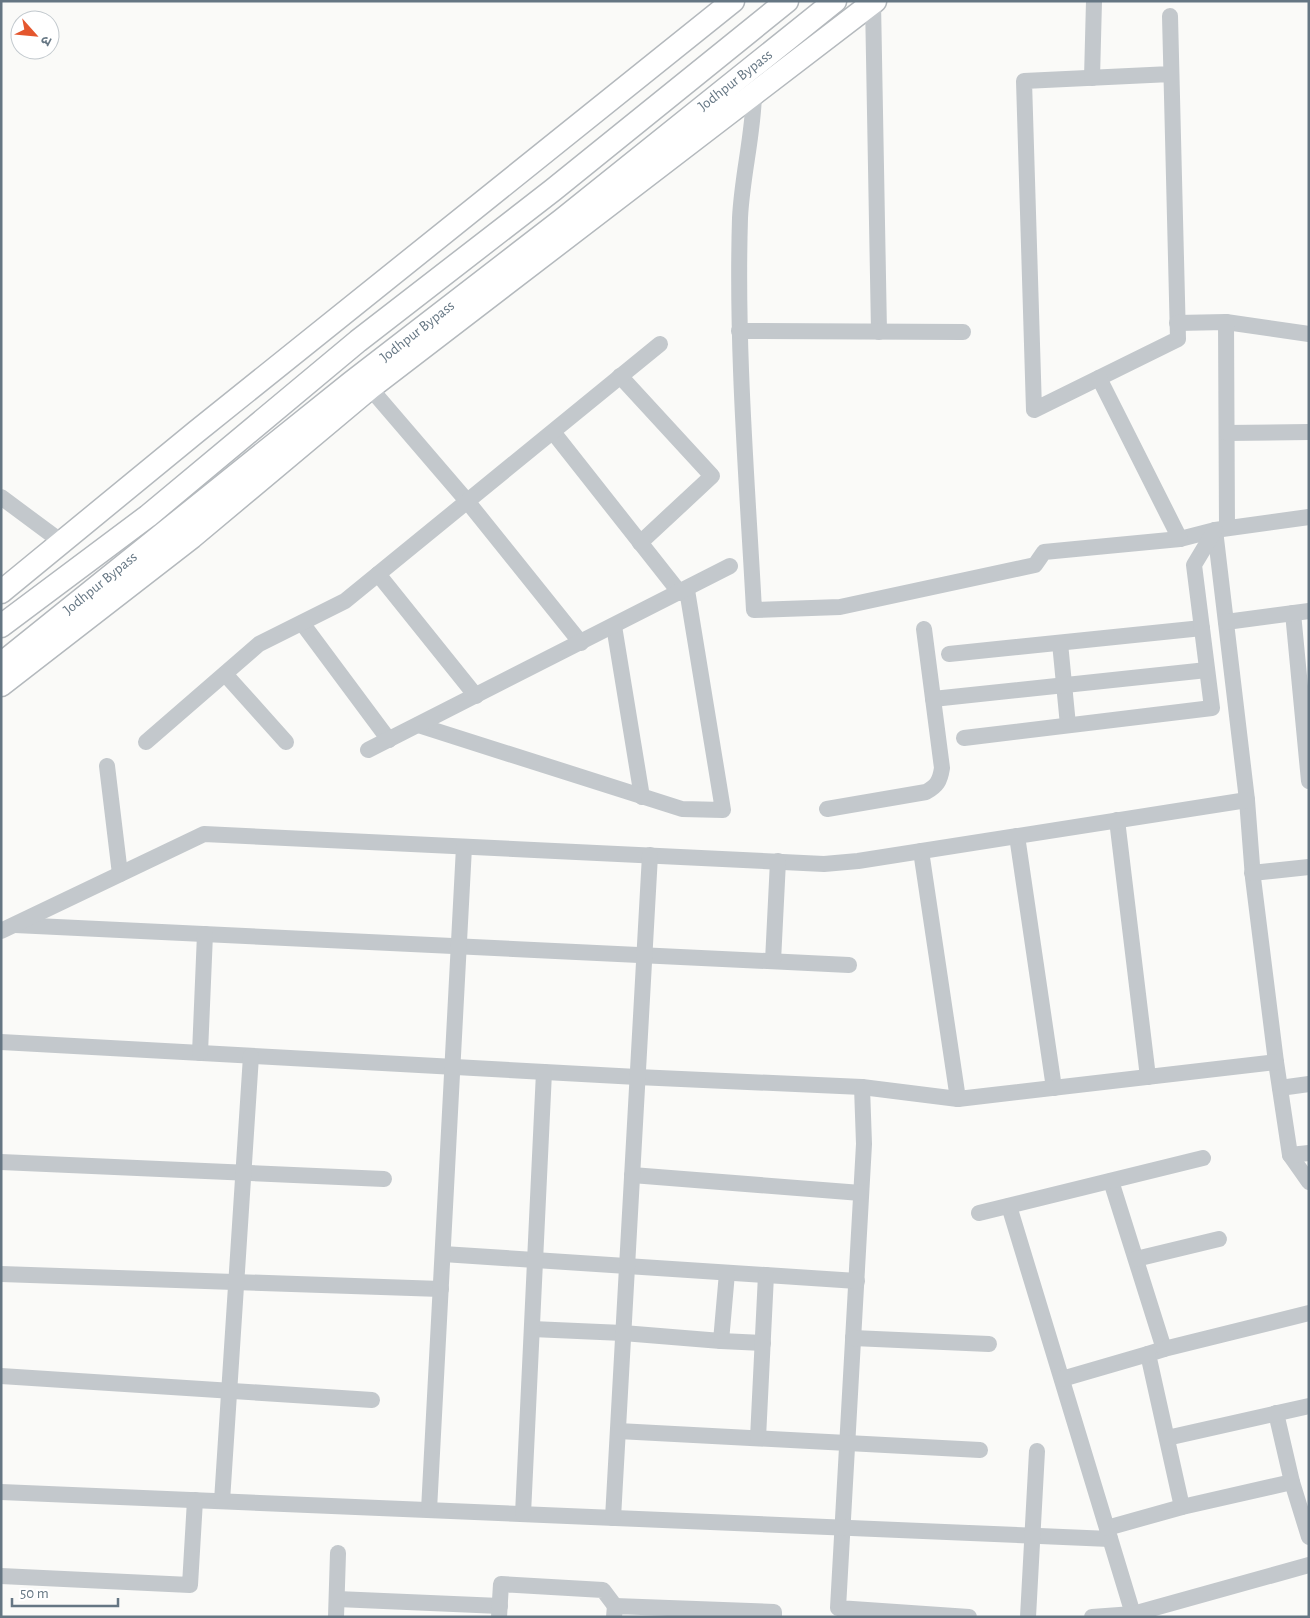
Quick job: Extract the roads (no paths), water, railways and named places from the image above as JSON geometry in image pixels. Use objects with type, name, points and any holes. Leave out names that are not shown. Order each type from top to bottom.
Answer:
[{"type":"highway","points":[[1,592],[196,432],[733,1]]},
{"type":"highway","name":"Jodhpur Bypass","points":[[1,626],[80,564],[148,516],[393,314],[788,1]]},
{"type":"highway","name":"Jodhpur Bypass","points":[[1,664],[414,334],[562,220],[835,1]]},
{"type":"highway","points":[[1,685],[192,537],[370,388],[874,2]]},
{"type":"street","points":[[1092,78],[1094,1]]},
{"type":"street","points":[[874,2],[879,332]]},
{"type":"street","points":[[1170,16],[1178,339],[1034,410],[1024,81],[1171,74]]},
{"type":"street","points":[[754,94],[754,125],[740,216],[739,331],[754,610],[840,607],[1035,565],[1044,552],[1180,539],[1221,529],[1309,516]]},
{"type":"street","points":[[1177,323],[1226,322],[1309,334]]},
{"type":"street","points":[[1226,322],[1226,433],[1221,529],[1226,622],[1247,800],[1252,873],[1276,1062],[1290,1155],[1309,1182]]},
{"type":"street","points":[[739,331],[963,332]]},
{"type":"street","points":[[146,742],[259,644],[345,601],[660,344]]},
{"type":"street","points":[[620,376],[712,476],[640,543]]},
{"type":"street","points":[[1099,378],[1180,539]]},
{"type":"street","points":[[370,388],[468,501],[581,643]]},
{"type":"street","points":[[418,725],[682,809],[722,810],[683,592],[640,543],[553,432]]},
{"type":"street","points":[[1226,433],[1309,432]]},
{"type":"street","points":[[1,497],[63,543]]},
{"type":"street","points":[[964,738],[1212,708],[1194,565],[1221,529]]},
{"type":"street","points":[[368,750],[683,592],[730,566]]},
{"type":"street","points":[[378,574],[476,696]]},
{"type":"street","points":[[1226,622],[1301,612],[1309,781]]},
{"type":"street","points":[[302,623],[389,740]]},
{"type":"street","points":[[614,626],[642,796]]},
{"type":"street","points":[[949,654],[1202,628]]},
{"type":"street","points":[[827,809],[926,792],[937,786],[942,768],[924,629]]},
{"type":"street","points":[[1060,643],[1068,725]]},
{"type":"street","points":[[934,699],[1207,670]]},
{"type":"street","points":[[225,674],[286,742]]},
{"type":"street","points":[[107,766],[120,874]]},
{"type":"street","points":[[7,928],[204,834],[824,864],[858,861],[1247,800]]},
{"type":"street","points":[[1117,820],[1148,1077]]},
{"type":"street","points":[[1017,836],[1054,1088]]},
{"type":"street","points":[[429,1510],[464,846]]},
{"type":"street","points":[[922,851],[958,1099]]},
{"type":"street","points":[[613,1518],[650,855]]},
{"type":"street","points":[[773,961],[778,861]]},
{"type":"street","points":[[1252,873],[1309,867]]},
{"type":"street","points":[[7,928],[205,934],[849,965]]},
{"type":"street","points":[[200,1053],[205,934]]},
{"type":"street","points":[[1,1042],[638,1077],[862,1086],[958,1099],[1276,1062]]},
{"type":"street","points":[[222,1501],[251,1056]]},
{"type":"street","points":[[523,1514],[544,1072]]},
{"type":"street","points":[[1280,1088],[1309,1084]]},
{"type":"street","points":[[862,1086],[864,1144],[838,1608],[969,1617]]},
{"type":"street","points":[[1290,1155],[1309,1153]]},
{"type":"street","points":[[979,1213],[1203,1158]]},
{"type":"street","points":[[1,1162],[384,1179]]},
{"type":"street","points":[[632,1175],[861,1193]]},
{"type":"street","points":[[1111,1181],[1136,1259],[1156,1352],[1167,1438],[1182,1507]]},
{"type":"street","points":[[1009,1206],[1133,1614]]},
{"type":"street","points":[[1136,1259],[1219,1239]]},
{"type":"street","points":[[443,1254],[856,1281]]},
{"type":"street","points":[[721,1341],[727,1273]]},
{"type":"street","points":[[1,1274],[441,1289]]},
{"type":"street","points":[[758,1438],[766,1275]]},
{"type":"street","points":[[1062,1379],[1156,1352],[1309,1313]]},
{"type":"street","points":[[532,1329],[623,1332],[763,1344]]},
{"type":"street","points":[[853,1338],[989,1344]]},
{"type":"street","points":[[1,1376],[372,1400]]},
{"type":"street","points":[[1167,1438],[1309,1406]]},
{"type":"street","points":[[1276,1413],[1292,1482],[1309,1538]]},
{"type":"street","points":[[618,1431],[980,1450]]},
{"type":"street","points":[[1028,1617],[1037,1451]]},
{"type":"street","points":[[1,1492],[1033,1536],[1109,1533],[1182,1507],[1292,1482]]},
{"type":"street","points":[[1,1576],[190,1585],[195,1500]]},
{"type":"street","points":[[336,1617],[338,1553]]},
{"type":"street","points":[[1092,1617],[1133,1614],[1309,1565]]},
{"type":"street","points":[[337,1599],[500,1611],[501,1584],[604,1590],[614,1612],[774,1612],[774,1617]]}]
